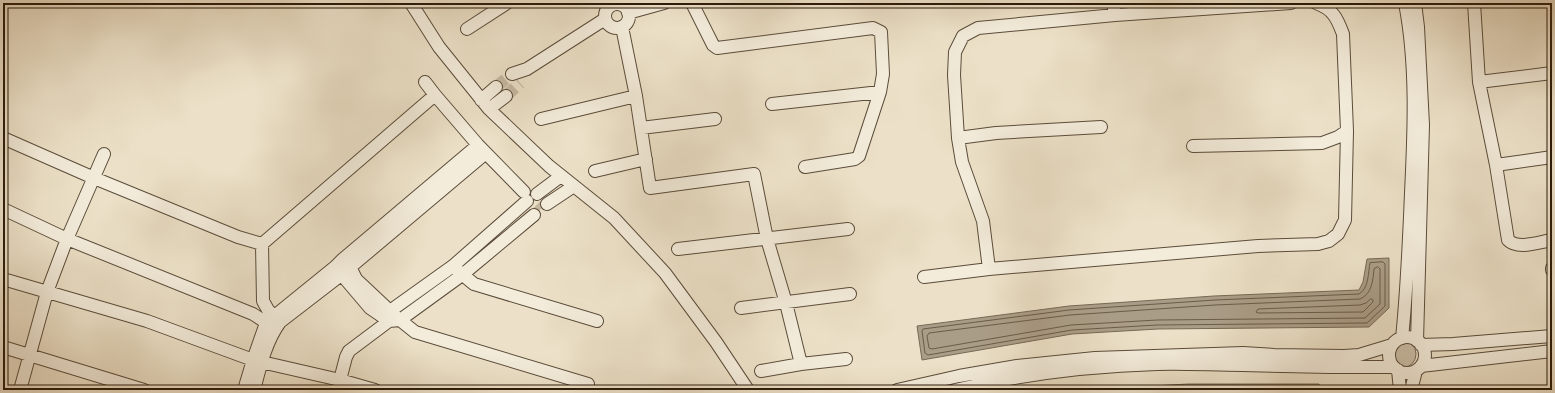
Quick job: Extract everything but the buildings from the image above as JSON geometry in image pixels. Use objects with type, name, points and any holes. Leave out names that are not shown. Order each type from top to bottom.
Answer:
[{"type":"street","points":[[411,3],[439,47],[489,110],[549,166],[614,218],[665,273],[716,342],[748,390]]},
{"type":"street","points":[[467,29],[507,3]]},
{"type":"street","points":[[692,3],[713,45],[717,48],[876,28],[882,34],[883,74],[880,92],[859,156],[855,159],[806,167]]},
{"type":"street","points":[[989,269],[983,221],[962,162],[958,138],[954,75],[955,52],[962,36],[978,28],[1114,9],[1291,3]]},
{"type":"street","points":[[924,277],[989,269],[1258,246],[1318,244],[1329,240],[1338,234],[1345,220],[1347,131],[1343,34],[1338,20],[1327,7],[1316,3]]},
{"type":"street","points":[[1402,338],[1406,298],[1414,125],[1409,27],[1405,3]]},
{"type":"street","points":[[1411,390],[1418,368],[1425,355],[1419,343],[1423,125],[1418,27],[1415,3]]},
{"type":"street","points":[[1474,3],[1479,82],[1496,165],[1508,240],[1517,245],[1552,240]]},
{"type":"street","points":[[633,12],[624,6],[616,4],[608,8],[604,15],[605,20],[610,26],[613,28],[622,28],[628,22],[633,12],[661,4]]},
{"type":"street","points":[[516,78],[527,69],[605,20]]},
{"type":"street","points":[[622,28],[636,96],[650,188],[754,174],[767,239],[786,303],[801,364]]},
{"type":"street","points":[[1479,82],[1552,73]]},
{"type":"street","points":[[340,380],[349,351],[393,317],[453,266],[526,196],[482,149],[425,82]]},
{"type":"street","points":[[481,100],[496,87]]},
{"type":"street","points":[[772,104],[880,92]]},
{"type":"street","points":[[262,244],[435,95]]},
{"type":"street","points":[[489,110],[506,96]]},
{"type":"street","points":[[541,119],[636,96]]},
{"type":"street","points":[[641,128],[715,119]]},
{"type":"street","points":[[958,138],[996,133],[1101,127]]},
{"type":"street","points":[[1193,146],[1322,143],[1338,137],[1347,131]]},
{"type":"street","points":[[3,138],[94,178],[238,237],[262,244]]},
{"type":"street","points":[[244,390],[274,322],[482,149]]},
{"type":"street","points":[[20,390],[31,355],[47,292],[67,239],[104,154]]},
{"type":"street","points":[[1496,165],[1552,157]]},
{"type":"street","points":[[595,171],[646,159]]},
{"type":"street","points":[[537,194],[561,176]]},
{"type":"street","points":[[547,204],[574,186]]},
{"type":"street","points":[[3,209],[67,239],[274,322]]},
{"type":"street","points":[[393,317],[462,275],[534,215]]},
{"type":"street","points":[[678,249],[848,229]]},
{"type":"street","points":[[262,244],[263,301],[274,322]]},
{"type":"street","points":[[453,266],[474,284],[597,321]]},
{"type":"street","points":[[342,267],[356,279],[393,317],[416,332],[588,384]]},
{"type":"street","points":[[3,279],[147,321],[257,361],[340,380],[375,390]]},
{"type":"street","points":[[741,308],[850,294]]},
{"type":"street","points":[[897,390],[959,376],[1017,366],[1087,358],[1243,353],[1274,355],[1359,355],[1392,345],[1402,338],[1410,338],[1419,343],[1453,344],[1552,336]]},
{"type":"street","points":[[1392,345],[1389,356],[1396,369],[1400,390]]},
{"type":"street","points":[[3,347],[144,390]]},
{"type":"street","points":[[955,390],[1023,377],[1095,368],[1158,364],[1242,365],[1396,369],[1410,373],[1418,368],[1552,351]]},
{"type":"street","points":[[1242,365],[1240,356],[1243,353]]},
{"type":"street","points":[[761,371],[801,364],[846,359]]},
{"type":"street","points":[[254,390],[257,361]]},
{"type":"shaded area","points":[[1402,340],[1412,344],[1416,354],[1412,364],[1402,368],[1392,364],[1388,354],[1392,344]]},
{"type":"water","points":[[1389,258],[1389,308],[1369,327],[1158,329],[1072,334],[922,360],[917,326],[1069,306],[1214,296],[1359,290],[1363,282],[1367,259]]},
{"type":"water","points":[[1188,384],[1319,384],[1319,390],[1082,390]]},
{"type":"tunnel","points":[[496,87],[512,74]]},
{"type":"tunnel","points":[[506,96],[520,83]]},
{"type":"tunnel","points":[[524,192],[541,209]]}]
